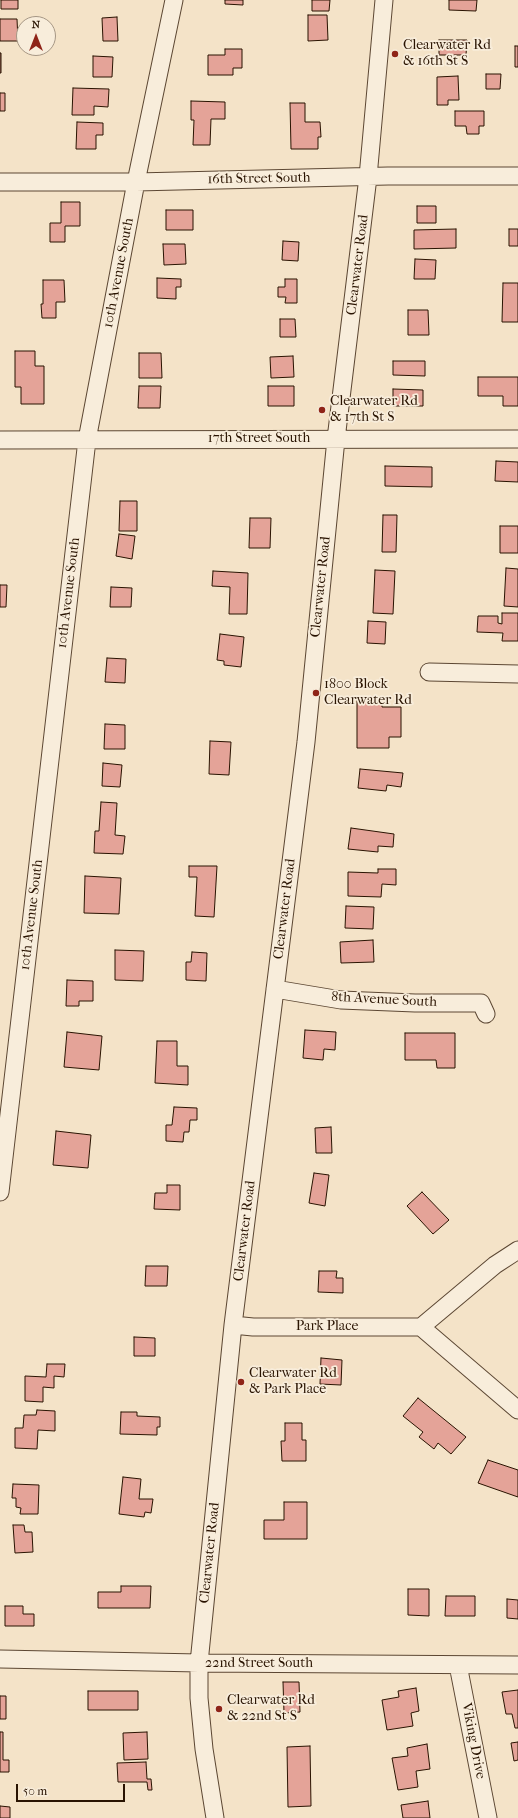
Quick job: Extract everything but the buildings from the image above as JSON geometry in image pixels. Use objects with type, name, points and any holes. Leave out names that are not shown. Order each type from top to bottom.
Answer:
[{"type":"street","name":"10th Avenue South","points":[[0,1192],[87,440],[136,182],[174,0]]},
{"type":"street","name":"Clearwater Road","points":[[215,1818],[199,1698],[199,1663],[233,1325],[306,742],[336,439],[368,177],[384,0]]},
{"type":"street","name":"16th Street South","points":[[0,182],[136,182],[368,177],[518,176]]},
{"type":"street","name":"17th Street South","points":[[0,440],[518,439]]},
{"type":"street","points":[[429,672],[518,674]]},
{"type":"street","name":"8th Avenue South","points":[[275,989],[341,1000],[415,1003],[481,1003],[486,1014]]},
{"type":"street","points":[[518,1250],[495,1265],[421,1327],[518,1410]]},
{"type":"street","name":"Park Place","points":[[233,1325],[253,1327],[421,1327]]},
{"type":"street","name":"22nd Street South","points":[[0,1659],[199,1663],[518,1665]]},
{"type":"street","name":"Viking Drive","points":[[458,1665],[488,1818]]},
{"type":"place","name":"Clearwater Rd & 16th St S","points":[[395,54]]},
{"type":"place","name":"Clearwater Rd & 17th St S","points":[[322,410]]},
{"type":"place","name":"1800 Block Clearwater Rd","points":[[316,693]]},
{"type":"place","name":"Clearwater Rd & Park Place","points":[[241,1382]]},
{"type":"place","name":"Clearwater Rd & 22nd St S","points":[[219,1709]]}]
